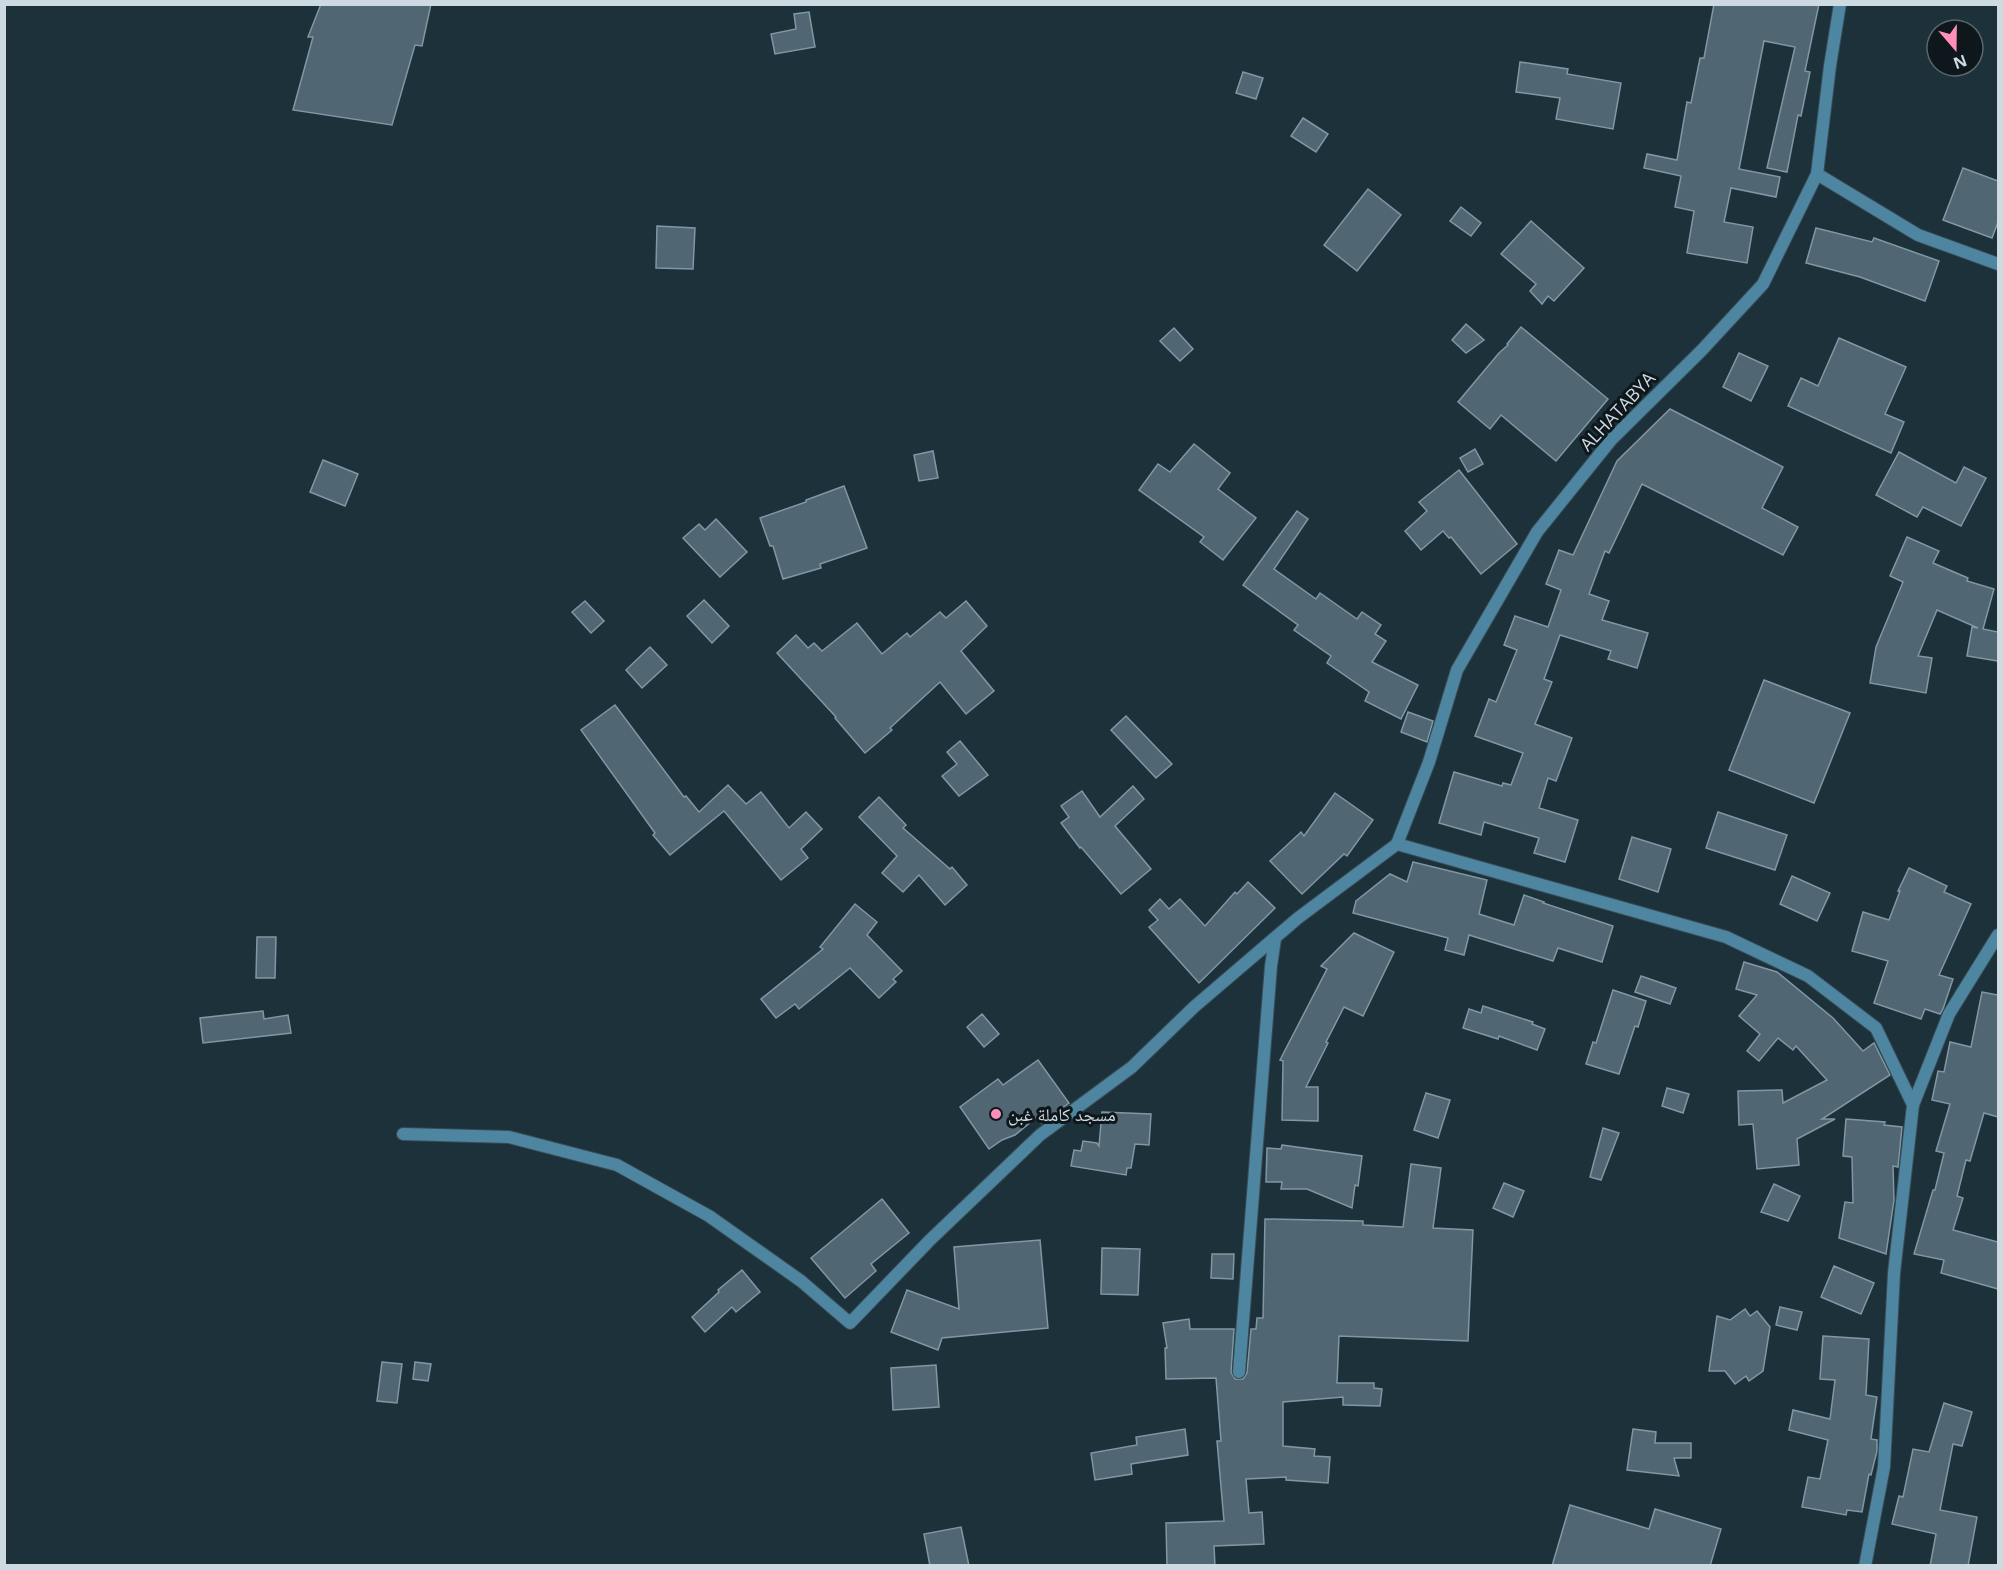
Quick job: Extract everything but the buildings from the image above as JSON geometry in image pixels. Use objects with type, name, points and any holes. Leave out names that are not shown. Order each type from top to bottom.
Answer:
[{"type":"street","name":"ALHATABYA","points":[[1397,844],[1429,762],[1456,670],[1537,531],[1611,440],[1702,350],[1763,284],[1817,174],[1840,4]]},
{"type":"street","points":[[1817,174],[1918,235],[1998,264]]},
{"type":"street","points":[[403,1134],[508,1137],[617,1165],[709,1216],[801,1281],[850,1323],[930,1240],[1041,1135],[1132,1067],[1194,1006],[1299,918],[1397,844],[1726,937],[1808,976],[1876,1028],[1913,1105]]},
{"type":"street","points":[[1865,1566],[1884,1467],[1894,1273],[1913,1105],[1949,1014],[1998,935]]},
{"type":"street","points":[[1239,1372],[1275,939]]},
{"type":"place","name":"مسجد كاملة غبن","points":[[996,1114]]}]
